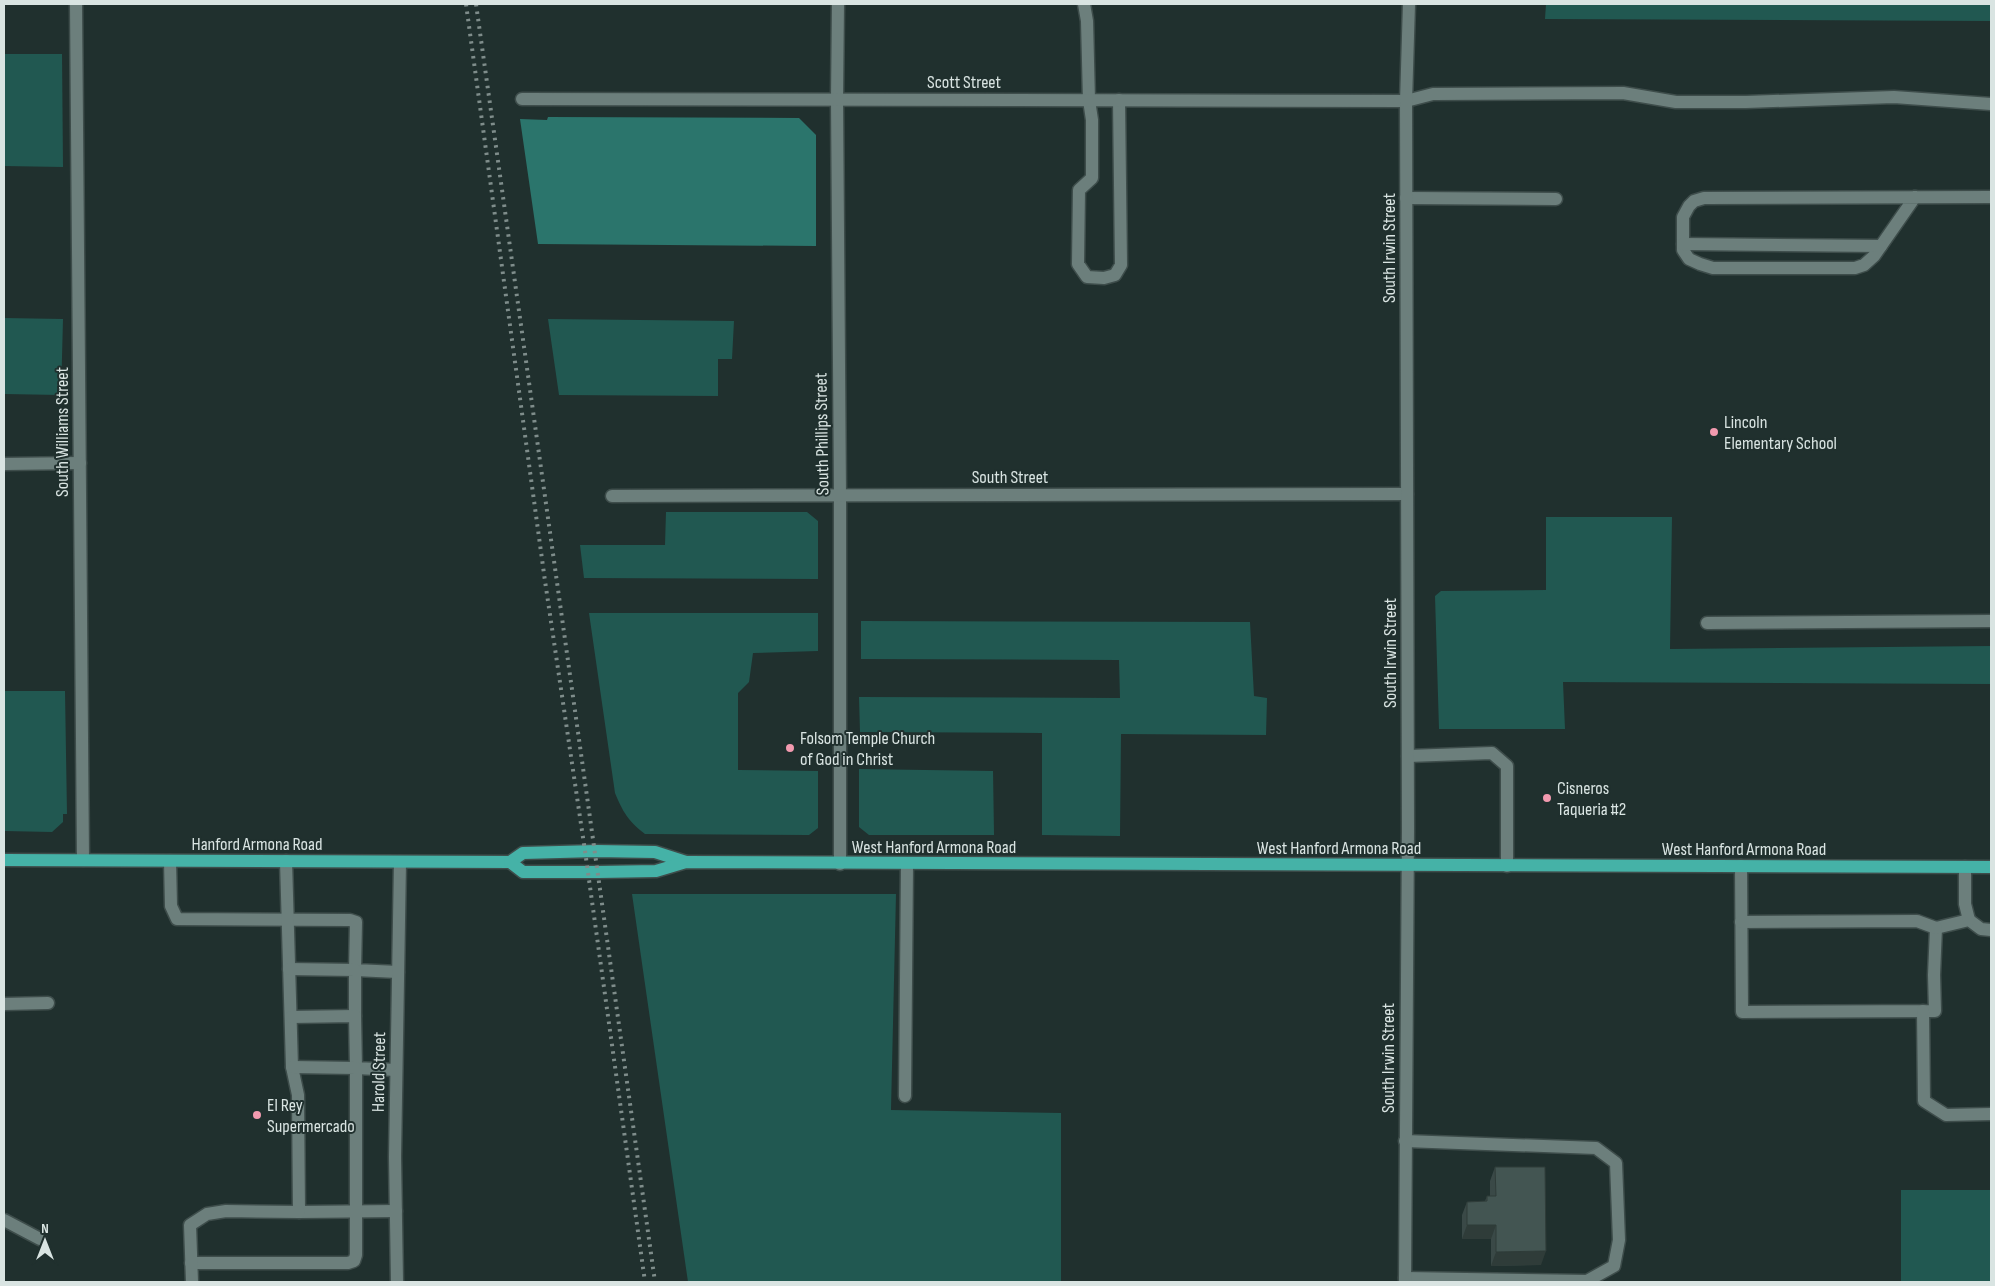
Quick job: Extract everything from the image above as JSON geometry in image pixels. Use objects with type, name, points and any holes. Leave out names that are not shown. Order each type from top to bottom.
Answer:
[{"type":"main road","name":"Hanford Armona Road","points":[[4,860],[510,862],[523,852],[596,851],[655,852],[686,862]]},
{"type":"main road","name":"Hanford Armona Road","points":[[510,862],[523,872],[656,871],[686,862]]},
{"type":"main road","name":"West Hanford Armona Road","points":[[686,862],[1991,867]]},
{"type":"street","name":"South Williams Street","points":[[76,4],[83,860]]},
{"type":"street","name":"South Phillips Street","points":[[838,4],[836,98],[840,495],[840,864]]},
{"type":"street","points":[[1084,4],[1087,21],[1089,100],[1092,120],[1092,178],[1079,190],[1078,264],[1087,277],[1104,278],[1115,275],[1121,266],[1120,100]]},
{"type":"street","points":[[1405,4],[1407,23]]},
{"type":"street","points":[[1407,23],[1409,4]]},
{"type":"street","name":"South Irwin Street","points":[[1405,1280],[1408,866],[1407,23]]},
{"type":"street","name":"Scott Street","points":[[522,98],[1406,101],[1433,94],[1623,93],[1676,102],[1746,102],[1894,97],[1991,104]]},
{"type":"street","points":[[1916,197],[1881,246],[1864,265],[1855,268],[1713,268],[1689,259],[1683,250],[1683,217],[1694,201],[1704,198],[1916,197],[1991,197]]},
{"type":"street","points":[[1406,198],[1556,199]]},
{"type":"street","points":[[1683,244],[1881,246]]},
{"type":"street","points":[[4,464],[80,463]]},
{"type":"street","name":"South Street","points":[[612,496],[1408,494]]},
{"type":"street","points":[[1707,623],[1991,622]]},
{"type":"street","points":[[1408,756],[1492,753],[1507,766],[1507,866]]},
{"type":"street","points":[[170,861],[171,906],[177,919],[350,920],[356,922],[356,1255],[354,1261],[348,1263],[191,1263]]},
{"type":"street","points":[[286,861],[292,1067],[298,1095],[299,1212]]},
{"type":"street","name":"Harold Street","points":[[397,1282],[396,1070],[400,862]]},
{"type":"street","points":[[906,1096],[907,864]]},
{"type":"street","points":[[1741,866],[1742,1012],[1936,1011],[1934,975],[1936,928]]},
{"type":"street","points":[[1966,867],[1965,904],[1969,920],[1981,929],[1991,930]]},
{"type":"street","points":[[1741,922],[1917,921],[1936,928],[1969,920]]},
{"type":"street","points":[[289,969],[398,972]]},
{"type":"street","points":[[4,1004],[48,1003]]},
{"type":"street","points":[[1923,1011],[1924,1101],[1946,1115],[1991,1114]]},
{"type":"street","points":[[291,1017],[355,1016]]},
{"type":"street","points":[[292,1067],[396,1070]]},
{"type":"street","points":[[1405,1141],[1596,1148],[1616,1164],[1619,1240],[1614,1266],[1587,1281],[1405,1280]]},
{"type":"street","points":[[192,1282],[190,1225],[207,1214],[226,1211],[396,1211]]},
{"type":"street","points":[[4,1220],[40,1239]]},
{"type":"shaded area","points":[[1546,4],[1991,4],[1991,21],[1545,19]]},
{"type":"shaded area","points":[[4,54],[62,54],[63,167],[4,166]]},
{"type":"shaded area","points":[[548,117],[799,118],[816,135],[816,246],[538,244],[520,119],[547,120]]},
{"type":"shaded area","points":[[4,318],[63,319],[61,395],[4,394]]},
{"type":"shaded area","points":[[548,319],[734,321],[732,359],[718,359],[718,396],[559,395]]},
{"type":"shaded area","points":[[666,512],[807,512],[818,521],[818,579],[584,578],[580,545],[665,545]]},
{"type":"shaded area","points":[[1546,517],[1672,517],[1670,649],[1991,646],[1991,684],[1563,682],[1565,729],[1439,729],[1435,596],[1441,591],[1546,590]]},
{"type":"shaded area","points":[[589,613],[818,613],[818,651],[753,653],[749,682],[738,693],[738,770],[818,771],[818,828],[809,835],[645,834],[634,825],[615,793]]},
{"type":"shaded area","points":[[861,621],[1250,622],[1254,696],[1267,698],[1266,735],[1121,734],[1120,836],[1042,835],[1042,733],[860,732],[859,697],[1120,698],[1119,660],[861,659]]},
{"type":"shaded area","points":[[4,691],[65,691],[67,814],[63,814],[63,822],[52,832],[4,831]]},
{"type":"shaded area","points":[[859,769],[993,771],[994,835],[869,835],[859,827]]},
{"type":"shaded area","points":[[632,894],[896,894],[891,1110],[1061,1113],[1061,1282],[688,1282]]},
{"type":"shaded area","points":[[1901,1190],[1991,1190],[1991,1282],[1901,1282]]},
{"type":"building","points":[[1495,1167],[1545,1167],[1546,1251],[1496,1252],[1496,1225],[1467,1225],[1467,1202],[1487,1201],[1487,1196],[1496,1196]]},
{"type":"railway","points":[[466,4],[545,581],[645,1282]]},
{"type":"railway","points":[[476,4],[655,1282]]},
{"type":"place","name":"Lincoln Elementary School","points":[[1714,432]]},
{"type":"place","name":"Folsom Temple Church of God in Christ","points":[[790,748]]},
{"type":"place","name":"Cisneros Taqueria #2","points":[[1547,798]]},
{"type":"place","name":"El Rey Supermercado","points":[[257,1115]]}]
